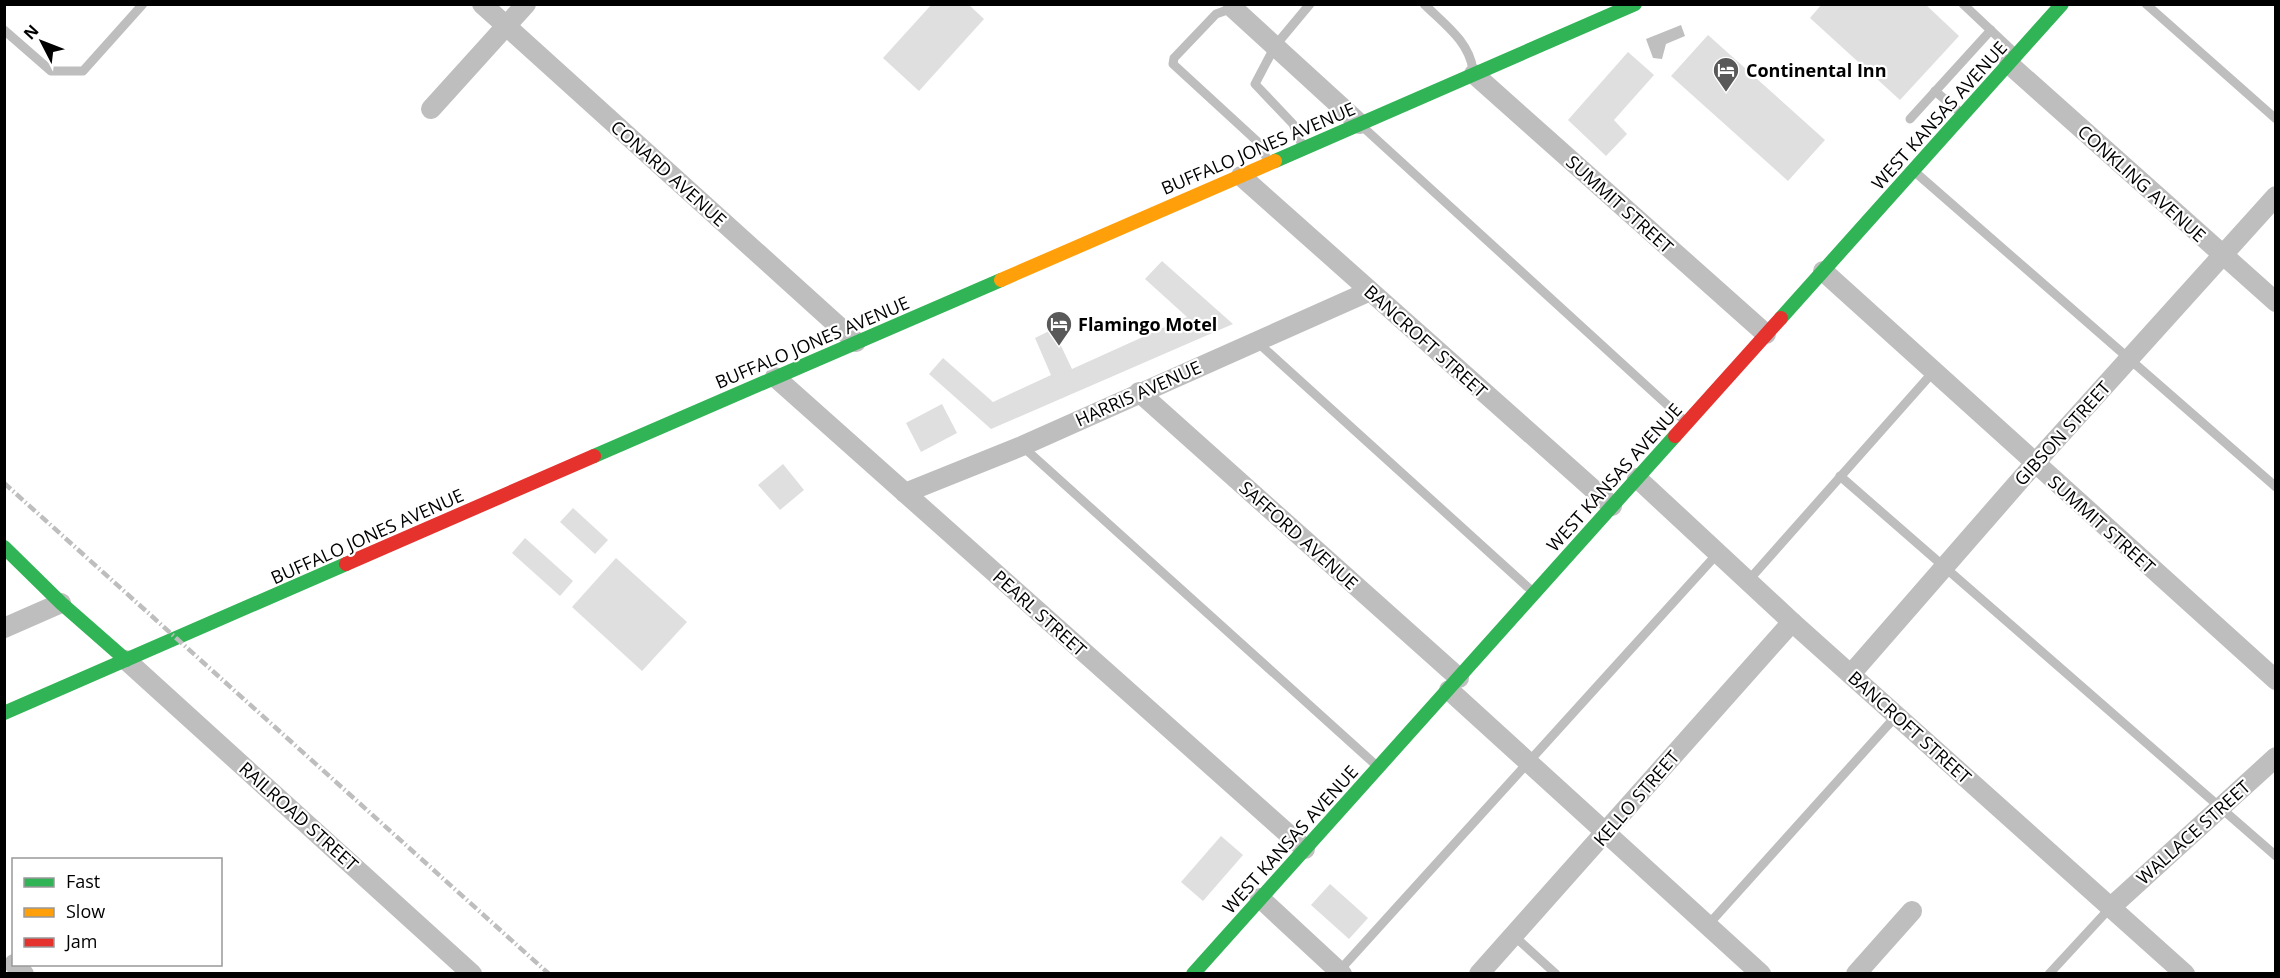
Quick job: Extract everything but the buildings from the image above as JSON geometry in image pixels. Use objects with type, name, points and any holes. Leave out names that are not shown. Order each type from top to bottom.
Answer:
[{"type":"main road","name":"BUFFALO JONES AVENUE","points":[[4,713],[1304,149],[1619,8],[1635,4]]},
{"type":"main road","name":"WEST KANSAS AVENUE","points":[[1193,974],[2062,4]]},
{"type":"main road","points":[[4,547],[126,660]]},
{"type":"street","name":"CONARD AVENUE","points":[[482,4],[856,342]]},
{"type":"street","points":[[431,109],[526,4]]},
{"type":"street","points":[[1234,6],[1360,124]]},
{"type":"street","name":"CONKLING AVENUE","points":[[2013,59],[2276,302]]},
{"type":"street","name":"SUMMIT STREET","points":[[1474,74],[1766,334]]},
{"type":"street","name":"BANCROFT STREET","points":[[1240,176],[1612,506]]},
{"type":"street","name":"GIBSON STREET","points":[[1851,674],[2035,463],[2276,196]]},
{"type":"street","name":"SUMMIT STREET","points":[[1823,271],[2276,680]]},
{"type":"street","name":"HARRIS AVENUE","points":[[905,493],[1022,446],[1370,291]]},
{"type":"street","name":"PEARL STREET","points":[[775,377],[1305,849]]},
{"type":"street","name":"SAFFORD AVENUE","points":[[1139,392],[1454,684],[1528,762],[1761,974]]},
{"type":"street","name":"BANCROFT STREET","points":[[1637,478],[1792,622],[2185,974]]},
{"type":"street","points":[[4,628],[62,603]]},
{"type":"street","name":"KELLO STREET","points":[[1479,974],[1792,622]]},
{"type":"street","name":"RAILROAD STREET","points":[[126,660],[472,974]]},
{"type":"street","name":"WALLACE STREET","points":[[2110,908],[2276,757]]},
{"type":"street","points":[[1260,898],[1341,972]]},
{"type":"street","points":[[1856,974],[1912,911]]},
{"type":"lane","points":[[4,30],[51,71],[83,71],[143,4]]},
{"type":"lane","points":[[1304,149],[1293,124],[1255,84],[1275,46],[1310,4]]},
{"type":"lane","points":[[1424,4],[1471,53],[1474,74]]},
{"type":"lane","points":[[1963,4],[1991,30],[2013,59]]},
{"type":"lane","points":[[2146,4],[2276,118]]},
{"type":"lane","points":[[1234,6],[1216,14],[1174,58],[1173,64],[1259,142],[1269,164]]},
{"type":"lane","points":[[1910,119],[1991,30]]},
{"type":"lane","points":[[1935,91],[1963,115]]},
{"type":"lane","points":[[1360,124],[1687,423]]},
{"type":"lane","points":[[1913,170],[2276,487]]},
{"type":"lane","points":[[1256,341],[1534,594]]},
{"type":"lane","points":[[1748,581],[1934,371]]},
{"type":"lane","points":[[1022,446],[1379,768]]},
{"type":"lane","points":[[1840,477],[2276,856]]},
{"type":"lane","points":[[1341,972],[1718,553]]},
{"type":"lane","points":[[1708,925],[1897,715]]},
{"type":"lane","points":[[2049,974],[2110,908]]},
{"type":"lane","points":[[1514,935],[1556,974]]},
{"type":"shaded area","points":[[1681,25],[1685,36],[1666,44],[1662,59],[1653,58],[1646,39]]},
{"type":"railway","points":[[4,483],[549,974]]},
{"type":"traffic: fast","points":[[1275,161],[1635,4]]},
{"type":"traffic: fast","points":[[1781,318],[2062,4]]},
{"type":"traffic: fast","points":[[594,456],[1001,280]]},
{"type":"traffic: fast","points":[[1193,974],[1675,436]]},
{"type":"traffic: fast","points":[[4,547],[61,603],[126,660]]},
{"type":"traffic: fast","points":[[4,713],[346,564]]},
{"type":"traffic: slow","points":[[1001,280],[1275,161]]},
{"type":"traffic: jam","points":[[1675,436],[1781,318]]},
{"type":"traffic: jam","points":[[346,564],[594,456]]},
{"type":"place","name":"Continental Inn","points":[[1726,93]]},
{"type":"place","name":"Flamingo Motel","points":[[1059,347]]}]
